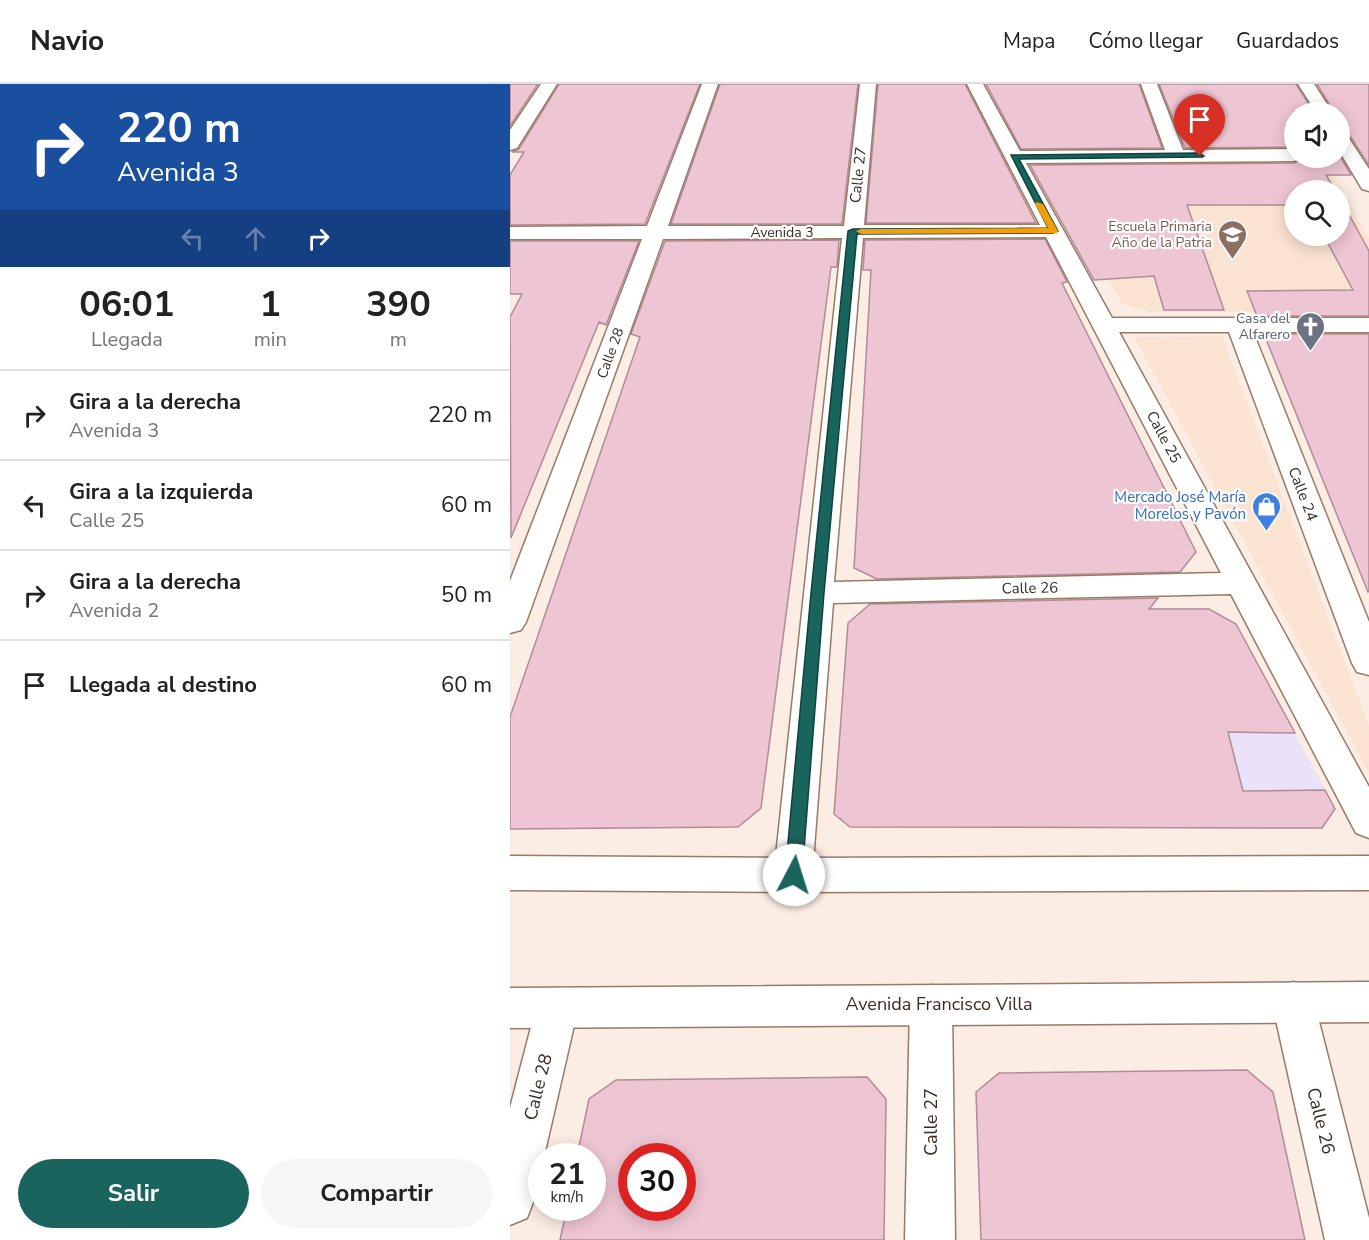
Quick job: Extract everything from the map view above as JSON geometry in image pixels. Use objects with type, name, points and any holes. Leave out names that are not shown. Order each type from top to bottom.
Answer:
[{"type":"street","points":[[510,144],[549,84]]},
{"type":"street","name":"Calle 28","points":[[510,622],[710,84]]},
{"type":"street","name":"Calle 27","points":[[794,875],[818,593],[868,84]]},
{"type":"street","name":"Calle 25","points":[[975,84],[1369,822]]},
{"type":"street","points":[[1149,84],[1176,156]]},
{"type":"street","points":[[1306,84],[1318,102]]},
{"type":"street","points":[[1014,157],[1284,155]]},
{"type":"street","points":[[1350,160],[1369,185]]},
{"type":"street","name":"Avenida 3","points":[[510,233],[1053,231]]},
{"type":"street","points":[[1104,325],[1369,325]]},
{"type":"street","name":"Calle 24","points":[[1238,325],[1369,663]]},
{"type":"street","name":"Calle 26","points":[[818,593],[1242,584]]},
{"type":"street","points":[[510,873],[794,875],[1369,873]]},
{"type":"street","name":"Calle 26","points":[[1293,1002],[1350,1240]]},
{"type":"street","name":"Avenida Francisco Villa","points":[[510,1008],[1369,1002]]},
{"type":"street","name":"Calle 27","points":[[930,1240],[931,1005]]},
{"type":"street","name":"Calle 28","points":[[510,1201],[557,1008]]},
{"type":"shaded area","name":"Escuela Primaria Año de la Patria","points":[[1284,164],[1284,168],[1329,168],[1336,180],[1284,180],[1284,246],[1350,246],[1350,205],[1369,238],[1369,312],[1151,312],[1123,304],[1042,166]]},
{"type":"shaded area","name":"Mercado José María Morelos y Pavón","points":[[1222,336],[1369,726],[1369,773],[1134,337]]},
{"type":"shaded area","points":[[1187,732],[1295,733],[1325,790],[1243,791]]},
{"type":"building","points":[[510,84],[538,84],[510,126]]},
{"type":"building","points":[[559,84],[700,84],[645,224],[510,225],[510,175],[524,152],[512,152],[519,149]]},
{"type":"building","points":[[720,84],[858,84],[842,224],[671,224]]},
{"type":"building","points":[[878,84],[965,84],[1036,223],[866,223]]},
{"type":"building","points":[[986,84],[1139,84],[1162,148],[1021,149]]},
{"type":"building","points":[[1159,84],[1296,84],[1308,102],[1284,102],[1284,147],[1185,148]]},
{"type":"building","points":[[1317,84],[1369,84],[1369,165],[1350,136],[1350,102],[1328,102]]},
{"type":"building","points":[[1284,163],[1284,168],[1347,168],[1351,175],[1326,175],[1329,180],[1284,180],[1284,205],[1187,205],[1224,310],[1164,310],[1154,276],[1094,280],[1030,165]]},
{"type":"building","points":[[1350,216],[1369,251],[1369,316],[1257,316],[1247,291],[1353,290],[1329,246],[1350,246]]},
{"type":"building","points":[[1045,239],[1067,282],[1062,283],[1196,552],[1180,572],[877,579],[854,568],[871,270],[863,270],[865,240]]},
{"type":"building","points":[[839,240],[837,267],[831,267],[761,808],[738,827],[510,829],[510,717],[640,337],[631,334],[665,241]]},
{"type":"building","points":[[510,241],[639,241],[606,325],[599,322],[511,538],[510,317],[522,294],[510,294]]},
{"type":"building","points":[[1264,334],[1369,334],[1368,592]]},
{"type":"building","points":[[1158,598],[1149,609],[1209,609],[1236,624],[1295,733],[1228,732],[1243,791],[1325,790],[1335,809],[1322,828],[850,827],[834,814],[848,623],[870,604]]},
{"type":"building","points":[[1247,1070],[1273,1092],[1305,1240],[981,1240],[976,1092],[999,1073]]},
{"type":"building","points":[[867,1077],[886,1099],[884,1240],[560,1240],[564,1221],[606,1221],[606,1143],[580,1143],[589,1099],[616,1080]]},
{"type":"slow traffic","points":[[861,231],[1053,231],[1039,204]]},
{"type":"place","name":"Escuela Primaria Año de la Patria","points":[[1233,260]]},
{"type":"place","name":"Casa del Alfarero","points":[[1311,352]]},
{"type":"place","name":"Mercado José María Morelos y Pavón","points":[[1267,532]]},
{"type":"route","points":[[794,875],[818,593],[853,231],[1053,231],[1014,157],[1200,156]]}]
